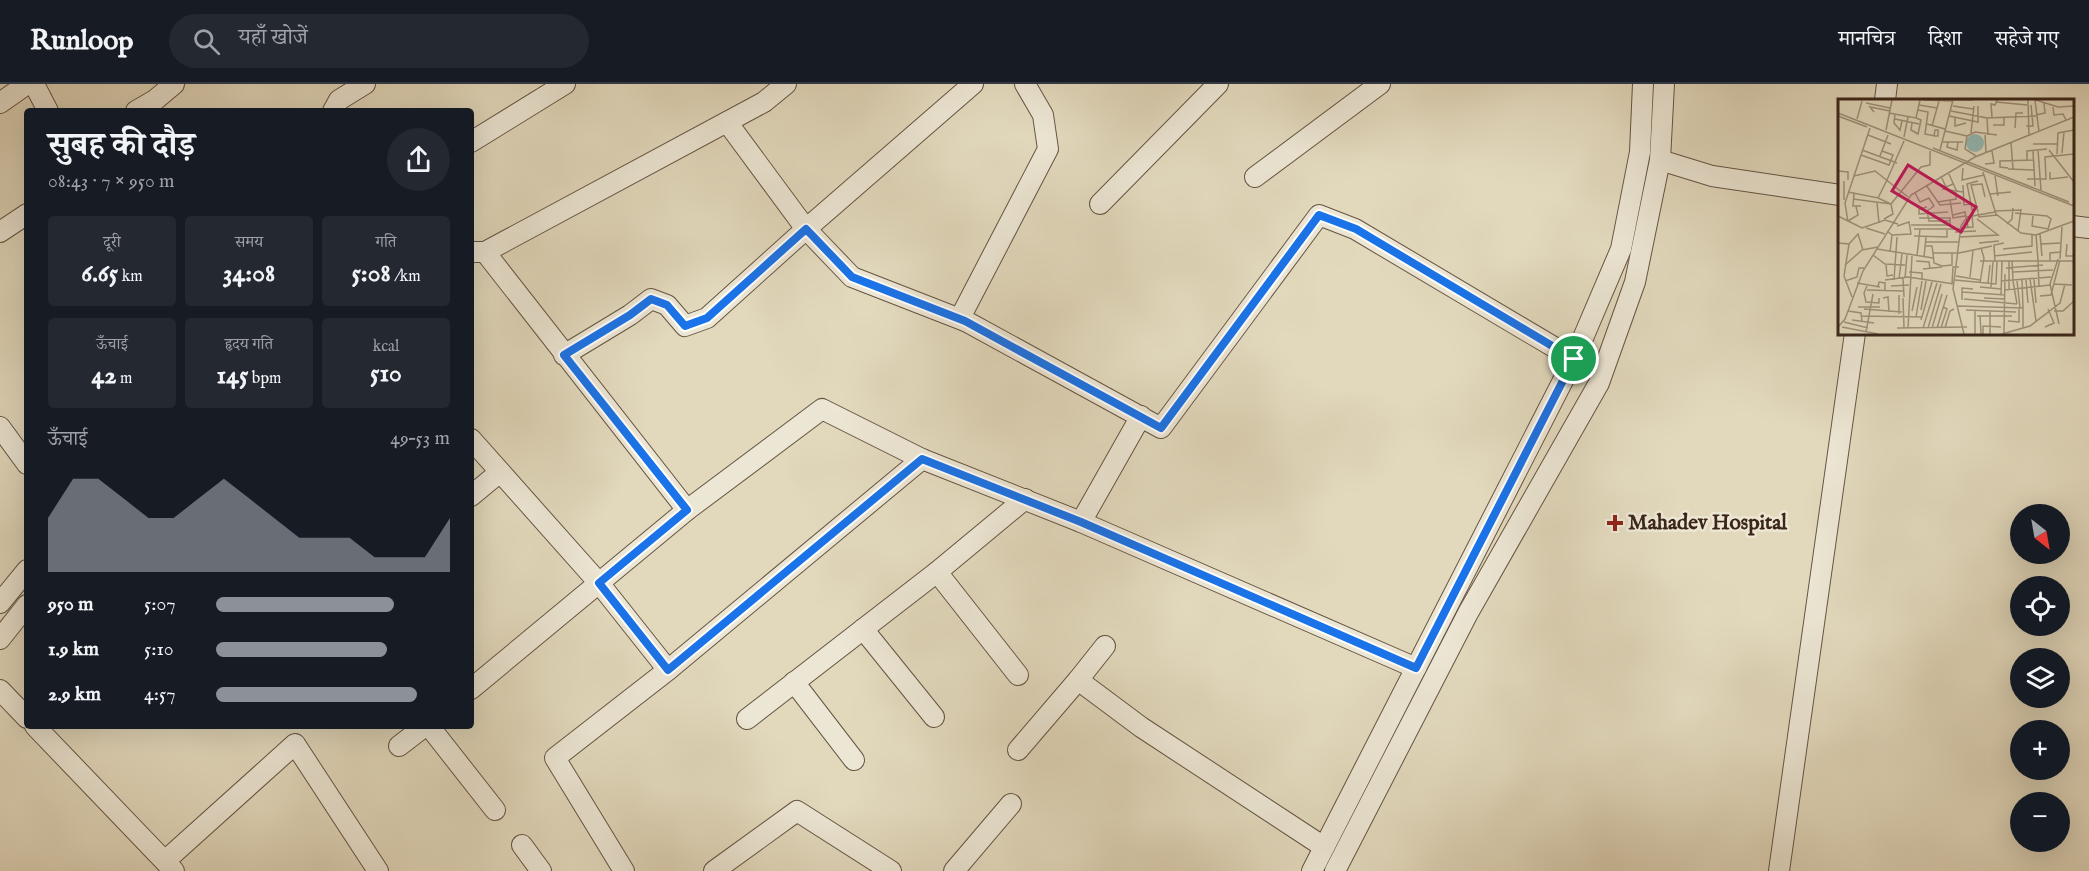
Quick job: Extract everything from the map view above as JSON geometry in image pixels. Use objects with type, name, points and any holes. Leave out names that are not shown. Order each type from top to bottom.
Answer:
[{"type":"street","points":[[0,103],[27,84]]},
{"type":"street","points":[[34,84],[46,108]]},
{"type":"street","points":[[159,106],[174,84]]},
{"type":"street","points":[[335,108],[339,100],[365,84]]},
{"type":"street","points":[[474,140],[565,84]]},
{"type":"street","points":[[687,510],[564,355],[478,252],[764,102],[786,84]]},
{"type":"street","points":[[564,355],[630,315],[651,299],[667,305],[685,326],[707,318],[973,84]]},
{"type":"street","points":[[1024,84],[1043,115],[1048,149],[960,318],[1161,428],[1319,215],[1356,229],[1574,359]]},
{"type":"street","points":[[1100,204],[1218,84]]},
{"type":"street","points":[[1255,177],[1380,84]]},
{"type":"street","points":[[1312,871],[1574,359],[1621,249],[1640,152],[1643,84]]},
{"type":"street","points":[[1335,871],[1468,613],[1599,382],[1635,282],[1660,160],[1664,84]]},
{"type":"street","points":[[1885,99],[1887,84]]},
{"type":"street","points":[[727,122],[806,229],[852,277],[965,321]]},
{"type":"street","points":[[1660,160],[1712,176],[1838,195]]},
{"type":"street","points":[[0,232],[24,216]]},
{"type":"street","points":[[2074,226],[2089,228]]},
{"type":"street","points":[[1779,871],[1855,334]]},
{"type":"street","points":[[474,687],[687,510],[822,409],[922,459],[1081,522],[1416,668]]},
{"type":"street","points":[[1081,522],[1141,416]]},
{"type":"street","points":[[0,427],[24,460]]},
{"type":"street","points":[[474,442],[599,583],[668,670]]},
{"type":"street","points":[[624,871],[555,758],[668,670],[922,459]]},
{"type":"street","points":[[474,494],[500,472]]},
{"type":"street","points":[[747,719],[937,572],[1025,499]]},
{"type":"street","points":[[937,572],[1018,675]]},
{"type":"street","points":[[0,603],[24,574]]},
{"type":"street","points":[[0,639],[24,609]]},
{"type":"street","points":[[863,629],[934,717]]},
{"type":"street","points":[[1018,750],[1105,646]]},
{"type":"street","points":[[1078,680],[1141,727],[1324,847]]},
{"type":"street","points":[[794,682],[854,760]]},
{"type":"street","points":[[0,690],[24,715]]},
{"type":"street","points":[[38,729],[169,866],[295,744],[378,871]]},
{"type":"street","points":[[399,746],[423,729]]},
{"type":"street","points":[[429,729],[495,810]]},
{"type":"street","points":[[954,871],[1011,804]]},
{"type":"street","points":[[714,871],[797,811],[891,871]]},
{"type":"street","points":[[522,845],[541,871]]},
{"type":"place","name":"Mahadev Hospital","points":[[1615,523]]},
{"type":"route","points":[[1319,215],[1356,229],[1574,359],[1416,668],[1081,522],[922,459],[668,670],[599,583],[687,510],[564,355],[630,315],[651,299],[667,305],[685,326],[707,318],[806,229],[852,277],[965,321],[1161,428],[1319,215]]}]
